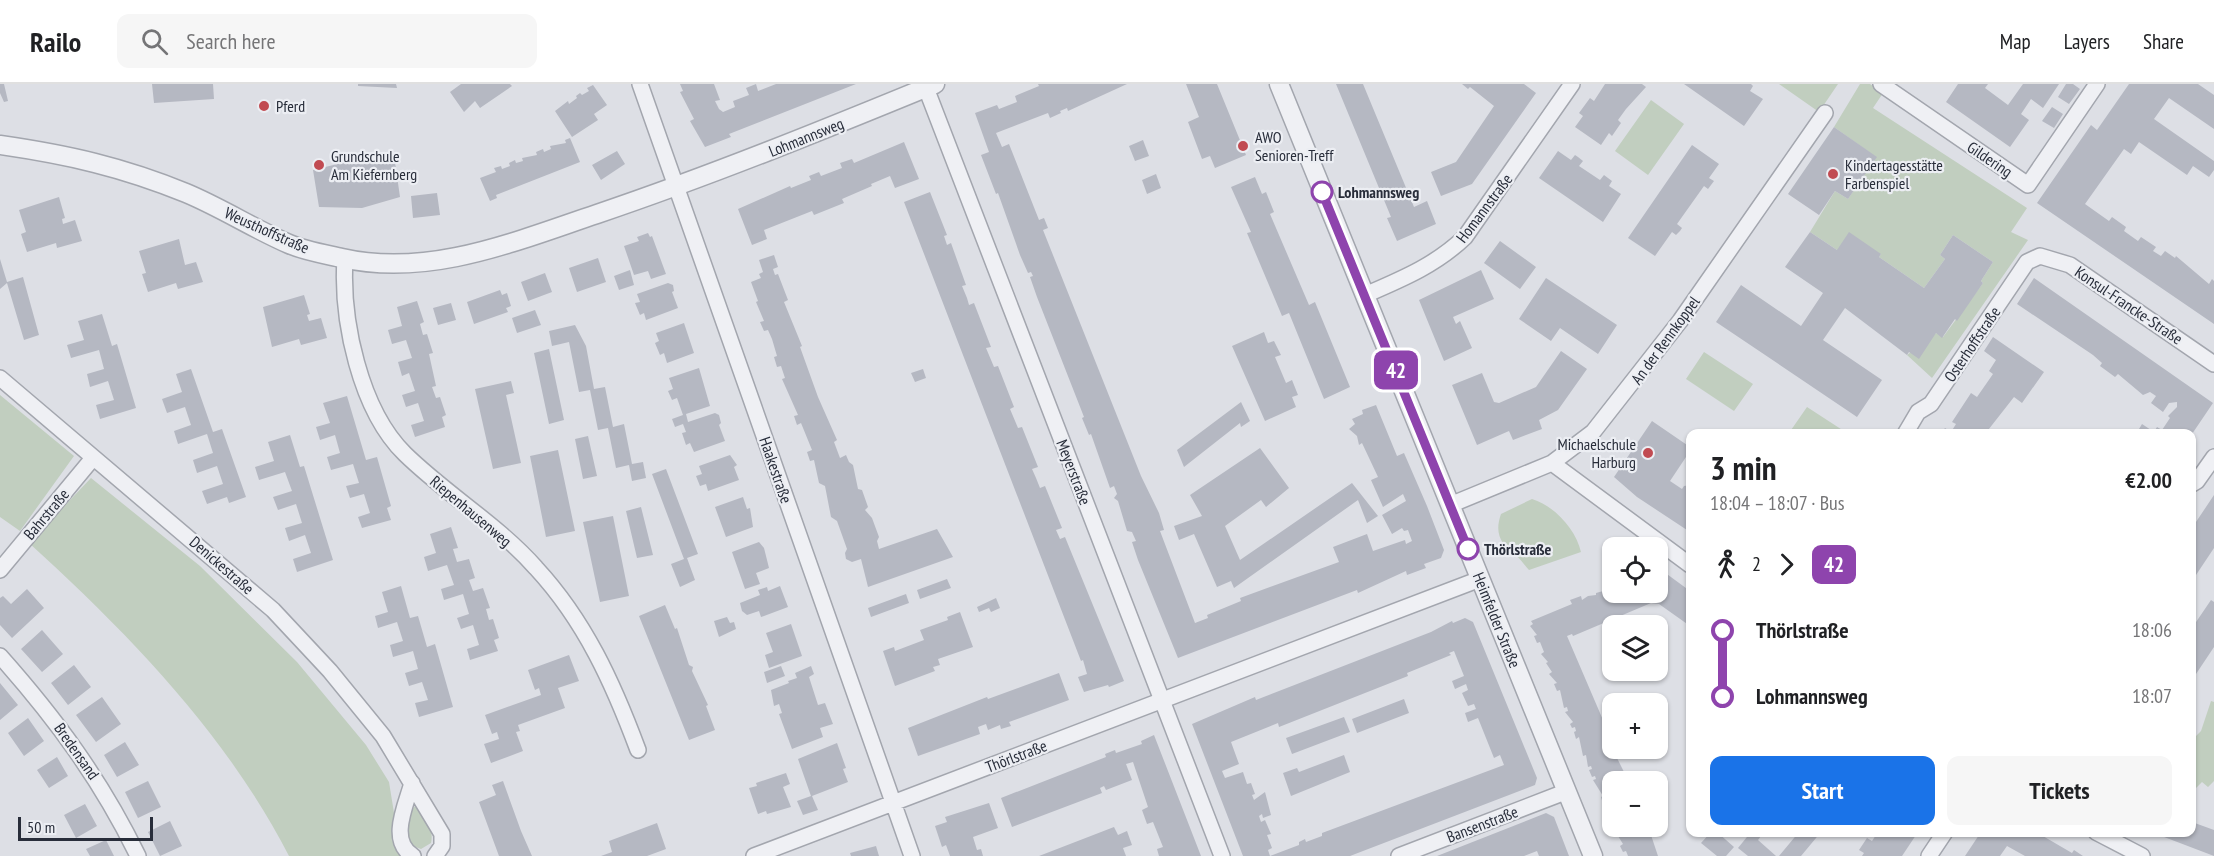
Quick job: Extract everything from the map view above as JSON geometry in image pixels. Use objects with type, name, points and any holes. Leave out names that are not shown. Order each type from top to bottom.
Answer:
[{"type":"street","name":"Haakestraße","points":[[640,84],[912,856]]},
{"type":"street","name":"Heimfelder Straße","points":[[1279,84],[1565,792],[1593,856]]},
{"type":"street","name":"Homannstraße","points":[[1365,295],[1426,268],[1443,257],[1465,237],[1572,84]]},
{"type":"street","name":"Gildering","points":[[1881,84],[2028,185],[2097,84]]},
{"type":"street","name":"Lohmannsweg","points":[[676,187],[930,86]]},
{"type":"street","name":"Meyerstraße","points":[[930,86],[1222,856]]},
{"type":"street","name":"An der Rennkoppel","points":[[1450,505],[1552,463],[1593,432],[1680,321],[1825,113]]},
{"type":"street","name":"Weusthoffstraße","points":[[0,145],[71,155],[127,171],[189,194],[290,244],[345,259],[414,263],[472,253],[676,187]]},
{"type":"street","name":"Konsul-Francke-Straße","points":[[2040,256],[2070,265],[2214,363]]},
{"type":"street","name":"Osterhoffstraße","points":[[1908,429],[1918,412],[1931,404],[2025,265],[2040,256]]},
{"type":"street","name":"Riepenhausenweg","points":[[345,259],[344,298],[353,350],[385,428],[404,453],[509,542],[548,581],[600,658],[620,700],[638,750]]},
{"type":"street","name":"Denickestraße","points":[[0,378],[273,610],[361,708],[412,783],[442,834],[442,846],[435,856]]},
{"type":"street","points":[[2196,482],[2214,457]]},
{"type":"street","name":"Bahrstraße","points":[[0,570],[93,458]]},
{"type":"street","points":[[1552,463],[1686,562]]},
{"type":"street","name":"Thörlstraße","points":[[754,856],[1480,579]]},
{"type":"street","name":"Bredensand","points":[[0,656],[50,713],[102,786],[138,856]]},
{"type":"street","points":[[412,783],[400,834],[403,848],[413,856]]},
{"type":"street","name":"Bansenstraße","points":[[1399,856],[1565,792]]},
{"type":"street","points":[[1929,856],[1942,837]]},
{"type":"street","points":[[2106,837],[2142,856]]},
{"type":"green space","points":[[1779,84],[1838,84],[1819,112]]},
{"type":"green space","points":[[1860,84],[1870,84],[1883,93],[1873,108],[2027,208],[2011,232],[2028,240],[1932,378],[1907,355],[1936,333],[1943,337],[1983,283],[1981,281],[1993,262],[1953,235],[1940,255],[1945,259],[1924,288],[1879,257],[1881,254],[1837,250],[1810,232],[1835,191],[1848,199],[1876,157],[1834,127]]},
{"type":"green space","points":[[1651,100],[1684,124],[1648,175],[1615,151]]},
{"type":"green space","points":[[1704,352],[1753,384],[1734,411],[1686,379]]},
{"type":"green space","points":[[0,395],[74,456],[20,531],[0,517]]},
{"type":"green space","points":[[1807,407],[1841,429],[1792,429]]},
{"type":"green space","points":[[91,478],[200,566],[297,662],[366,745],[389,782],[401,856],[289,856],[264,811],[236,769],[173,688],[139,650],[29,543]]},
{"type":"green space","points":[[1532,499],[1549,507],[1563,520],[1574,535],[1581,552],[1529,570],[1506,547],[1500,538],[1498,527],[1501,514]]},
{"type":"green space","points":[[2211,701],[2214,702],[2214,781],[2208,787],[2202,782],[2196,788],[2196,736],[2201,731]]},
{"type":"green space","points":[[416,805],[426,816],[431,833],[431,843],[421,849],[410,845],[408,835],[409,818]]},
{"type":"building","points":[[0,84],[4,84],[8,101],[4,102],[0,93]]},
{"type":"building","points":[[152,84],[213,84],[214,99],[154,103]]},
{"type":"building","points":[[358,84],[396,84],[397,88],[358,86]]},
{"type":"building","points":[[461,84],[510,84],[512,86],[480,108],[475,101],[464,112],[450,92]]},
{"type":"building","points":[[680,84],[714,84],[720,100],[715,101],[723,112],[735,107],[733,101],[749,95],[746,88],[756,84],[758,91],[776,84],[856,84],[729,134],[731,137],[705,147],[690,121],[694,119],[680,92],[683,91]]},
{"type":"building","points":[[1038,84],[1127,84],[1068,111],[1067,108],[1060,111],[1061,113],[1050,118],[1048,113],[996,133],[1002,147],[1009,144],[1039,220],[1044,218],[1048,228],[1043,230],[1141,476],[1159,513],[1164,530],[1160,531],[1195,623],[1208,618],[1207,615],[1241,601],[1240,598],[1339,562],[1333,547],[1367,534],[1373,551],[1405,540],[1406,544],[1412,541],[1408,530],[1404,531],[1402,528],[1392,534],[1382,515],[1406,501],[1403,494],[1383,507],[1371,480],[1378,477],[1362,443],[1359,445],[1357,436],[1349,429],[1355,424],[1352,419],[1363,414],[1362,410],[1376,405],[1397,456],[1404,453],[1427,506],[1444,550],[1441,558],[1424,564],[1426,568],[1407,575],[1406,571],[1358,593],[1357,590],[1178,658],[1138,560],[1132,542],[1136,541],[1132,532],[1127,531],[1118,501],[1114,498],[1117,494],[1114,486],[1110,488],[1091,434],[1089,435],[1082,418],[1084,417],[1030,277],[1033,276],[1031,272],[1028,273],[1020,255],[998,193],[996,194],[981,155],[989,152],[975,113],[997,105],[999,109],[1017,102],[1015,96],[1039,86]]},
{"type":"building","points":[[1186,84],[1217,84],[1246,155],[1215,168],[1210,156],[1202,159],[1188,122],[1199,117]]},
{"type":"building","points":[[1336,84],[1363,84],[1414,207],[1427,201],[1436,224],[1397,241],[1387,218],[1391,217]]},
{"type":"building","points":[[1462,84],[1524,84],[1536,93],[1472,184],[1441,196],[1431,172],[1456,162],[1494,106],[1470,87],[1468,89]]},
{"type":"building","points":[[1605,84],[1642,84],[1646,87],[1618,120],[1621,123],[1612,136],[1609,133],[1601,145],[1575,127],[1583,116],[1579,113],[1590,98],[1594,101]]},
{"type":"building","points":[[1684,84],[1751,84],[1753,86],[1750,91],[1763,99],[1744,126]]},
{"type":"building","points":[[1958,84],[1988,84],[1985,88],[2008,105],[2023,84],[2059,84],[2043,108],[2031,99],[2021,114],[2029,120],[2010,147],[1946,102]]},
{"type":"building","points":[[2066,84],[2073,84],[2080,89],[2069,104],[2058,97]]},
{"type":"building","points":[[2129,84],[2198,84],[2214,95],[2214,129],[2169,98],[2154,119],[2214,161],[2214,170],[2209,177],[2193,166],[2187,175],[2139,142],[2131,154],[2124,149],[2085,204],[2109,221],[2112,217],[2126,227],[2124,231],[2138,241],[2141,237],[2156,247],[2153,251],[2161,256],[2165,251],[2175,258],[2176,256],[2209,284],[2212,279],[2214,281],[2214,324],[2037,203],[2091,125],[2097,130]]},
{"type":"building","points":[[593,85],[607,105],[594,114],[598,120],[572,137],[555,111],[568,101],[569,104],[580,93],[582,95],[589,91],[587,88]]},
{"type":"building","points":[[2052,107],[2063,114],[2054,128],[2042,121]]},
{"type":"building","name":"Kindertagesstätte Farbenspiel","points":[[1834,127],[1877,157],[1848,199],[1835,191],[1819,215],[1788,194]]},
{"type":"building","points":[[570,138],[580,162],[496,195],[497,198],[490,201],[480,178],[496,172],[494,168],[501,166],[502,169],[510,166],[509,163],[515,160],[516,163],[523,161],[522,158],[537,155],[536,152],[543,149],[544,152],[551,149],[550,146],[566,143],[565,140]]},
{"type":"building","points":[[1143,140],[1149,156],[1135,161],[1129,146]]},
{"type":"building","points":[[904,142],[919,179],[895,188],[890,176],[842,199],[844,203],[814,215],[812,211],[764,230],[767,239],[752,245],[738,209],[790,186],[791,188],[811,180],[809,176],[819,172],[821,176],[842,168],[840,163],[852,159],[854,163]]},
{"type":"building","points":[[1692,145],[1719,164],[1709,178],[1714,181],[1708,189],[1704,186],[1677,224],[1682,228],[1680,231],[1676,235],[1672,232],[1655,256],[1628,238]]},
{"type":"building","points":[[617,151],[625,164],[601,180],[592,165]]},
{"type":"building","points":[[1558,151],[1571,160],[1575,155],[1578,157],[1583,161],[1579,166],[1600,180],[1604,175],[1612,181],[1609,186],[1621,194],[1603,222],[1539,178]]},
{"type":"building","points":[[354,160],[395,162],[400,197],[362,208],[319,207],[313,170]]},
{"type":"building","points":[[1156,174],[1161,188],[1147,194],[1142,180]]},
{"type":"building","points":[[1255,177],[1262,194],[1266,192],[1274,212],[1270,214],[1309,305],[1315,302],[1350,387],[1324,399],[1289,313],[1282,316],[1247,233],[1251,232],[1231,187]]},
{"type":"building","points":[[930,192],[947,235],[944,236],[947,245],[951,243],[966,285],[962,286],[969,305],[974,303],[991,347],[986,348],[994,367],[998,366],[1014,407],[1010,409],[1018,428],[1022,427],[1038,467],[1032,469],[1040,488],[1045,486],[1062,528],[1056,530],[1060,539],[1065,537],[1124,681],[1109,687],[1108,685],[1084,692],[1078,677],[1087,674],[1083,660],[1081,661],[904,202]]},
{"type":"building","points":[[437,193],[440,215],[413,218],[411,196]]},
{"type":"building","points":[[59,197],[65,218],[62,219],[63,224],[75,220],[82,241],[57,248],[56,243],[27,252],[21,234],[26,232],[19,210]]},
{"type":"building","points":[[1810,232],[1837,250],[1849,232],[1881,254],[1879,257],[1924,288],[1945,259],[1940,255],[1953,235],[1993,262],[1981,281],[1983,283],[1957,321],[1955,319],[1942,338],[1936,333],[1919,359],[1909,352],[1907,355],[1845,308],[1823,340],[1882,380],[1857,417],[1716,322],[1741,285],[1801,326],[1823,293],[1785,267]]},
{"type":"building","points":[[648,233],[650,237],[652,236],[666,274],[651,279],[648,271],[634,275],[624,246],[639,241],[637,237]]},
{"type":"building","points":[[179,239],[185,265],[196,262],[203,282],[178,289],[176,283],[148,292],[142,274],[146,273],[139,251]]},
{"type":"building","points":[[1500,241],[1536,267],[1520,289],[1484,263]]},
{"type":"building","points":[[774,255],[778,267],[773,269],[775,275],[778,274],[788,300],[784,302],[802,346],[800,347],[837,440],[834,442],[840,458],[846,455],[853,465],[858,489],[862,490],[868,507],[865,510],[872,518],[879,537],[877,541],[879,549],[937,529],[953,557],[868,587],[861,559],[852,562],[846,559],[847,549],[837,521],[831,517],[825,486],[819,483],[814,460],[810,461],[807,452],[812,450],[801,423],[797,425],[794,416],[798,415],[782,379],[785,378],[781,366],[777,367],[774,357],[777,356],[772,339],[768,330],[764,331],[760,322],[764,321],[751,282],[761,278],[759,274],[763,272],[759,260]]},
{"type":"building","points":[[598,258],[606,282],[577,292],[569,268]]},
{"type":"building","points":[[0,259],[7,282],[23,277],[39,335],[24,340],[7,283],[0,289]]},
{"type":"building","points":[[630,270],[634,285],[619,290],[614,276]]},
{"type":"building","points":[[1481,270],[1494,299],[1453,317],[1456,324],[1460,321],[1472,348],[1444,361],[1419,300]]},
{"type":"building","points":[[545,273],[552,292],[528,301],[521,282]]},
{"type":"building","points":[[1546,278],[1617,325],[1598,354],[1560,328],[1551,341],[1519,319]]},
{"type":"building","points":[[2034,278],[2213,403],[2195,429],[2163,429],[2170,418],[2168,416],[2177,407],[2177,402],[2169,403],[2163,412],[2151,403],[2156,396],[2150,392],[2143,395],[2118,374],[2115,377],[2100,366],[2102,363],[2093,355],[2017,304]]},
{"type":"building","points":[[668,283],[673,285],[674,291],[672,292],[678,308],[646,320],[644,313],[640,315],[635,303],[640,302],[637,294]]},
{"type":"building","points":[[500,290],[502,295],[507,293],[511,306],[506,308],[508,312],[474,324],[467,302]]},
{"type":"building","points":[[304,295],[310,314],[307,315],[309,321],[321,318],[327,338],[301,345],[299,339],[272,347],[263,307]]},
{"type":"building","points":[[417,301],[424,322],[420,324],[423,335],[427,334],[433,353],[429,354],[436,386],[432,387],[436,398],[440,397],[446,415],[442,417],[445,427],[415,437],[411,425],[424,421],[418,403],[406,407],[402,395],[415,391],[409,373],[402,376],[398,362],[412,358],[406,340],[392,344],[388,330],[402,326],[397,307]]},
{"type":"building","points":[[451,303],[456,320],[438,325],[433,308]]},
{"type":"building","points":[[535,310],[541,325],[517,333],[512,318]]},
{"type":"building","points":[[102,314],[112,346],[117,344],[136,408],[100,419],[96,405],[114,400],[108,381],[90,387],[87,374],[104,369],[99,350],[71,358],[67,345],[84,340],[78,321]]},
{"type":"building","points":[[684,323],[694,353],[667,363],[664,353],[660,355],[655,343],[659,341],[656,333]]},
{"type":"building","points":[[575,325],[586,346],[594,389],[605,387],[613,427],[624,424],[632,464],[643,462],[646,478],[632,481],[629,465],[616,468],[608,428],[598,430],[590,390],[579,392],[569,342],[552,346],[549,331]]},
{"type":"building","points":[[1264,332],[1268,343],[1274,341],[1281,355],[1275,357],[1286,383],[1292,380],[1298,395],[1292,397],[1296,407],[1265,421],[1232,346]]},
{"type":"building","points":[[1993,337],[2044,372],[2022,403],[2014,397],[1989,429],[1953,429],[1956,424],[1952,422],[1971,393],[1977,397],[1993,374],[1989,371],[1996,360],[1984,351]]},
{"type":"building","points":[[549,349],[564,420],[549,424],[534,353]]},
{"type":"building","points":[[1561,351],[1587,369],[1558,410],[1539,420],[1542,429],[1513,440],[1509,431],[1477,445],[1452,385],[1482,373],[1494,402],[1499,403],[1536,387]]},
{"type":"building","points":[[699,368],[710,406],[686,414],[688,422],[715,413],[719,415],[721,423],[719,425],[725,441],[694,452],[690,443],[686,445],[682,433],[686,432],[683,424],[675,427],[672,419],[683,415],[677,398],[672,400],[668,391],[673,389],[669,378]]},
{"type":"building","points":[[191,369],[213,432],[222,429],[246,497],[229,503],[227,497],[207,504],[202,491],[223,484],[217,466],[197,473],[193,460],[213,453],[207,434],[178,444],[174,431],[191,425],[185,407],[167,413],[162,399],[182,392],[176,374]]},
{"type":"building","points":[[923,369],[926,378],[915,382],[911,373]]},
{"type":"building","points":[[511,381],[514,393],[506,395],[521,463],[493,469],[475,389]]},
{"type":"building","points":[[347,396],[366,460],[377,457],[391,506],[387,508],[391,520],[362,528],[358,517],[370,513],[364,494],[350,498],[346,486],[359,483],[353,464],[331,470],[327,457],[340,453],[335,435],[320,440],[316,427],[330,423],[323,403]]},
{"type":"building","points":[[1241,402],[1250,421],[1241,427],[1240,423],[1184,467],[1177,450]]},
{"type":"building","points":[[1652,421],[1686,444],[1686,457],[1670,481],[1682,489],[1686,486],[1686,529],[1637,497],[1614,477]]},
{"type":"building","points":[[2142,424],[2150,429],[2139,429]]},
{"type":"building","points":[[290,435],[300,467],[304,466],[333,560],[297,572],[293,559],[311,553],[305,535],[289,541],[285,528],[302,523],[296,504],[278,510],[273,497],[292,491],[285,472],[259,480],[255,467],[274,461],[268,442]]},
{"type":"building","points":[[588,436],[597,476],[583,479],[575,439]]},
{"type":"building","points":[[1260,448],[1289,488],[1266,507],[1261,500],[1225,526],[1240,560],[1352,483],[1378,516],[1367,523],[1358,500],[1234,588],[1231,581],[1217,587],[1194,534],[1179,540],[1174,526],[1202,516],[1190,495]]},
{"type":"building","points":[[558,450],[575,531],[546,537],[530,456]]},
{"type":"building","points":[[730,455],[737,465],[734,467],[739,480],[708,491],[706,484],[700,486],[696,476],[702,474],[699,466]]},
{"type":"building","points":[[666,469],[698,554],[687,558],[695,580],[680,587],[671,564],[684,559],[652,474]]},
{"type":"building","points":[[2214,495],[2214,548],[2196,575],[2196,522]]},
{"type":"building","points":[[743,497],[747,509],[750,508],[753,527],[726,537],[715,507]]},
{"type":"building","points":[[641,507],[653,555],[637,558],[626,511]]},
{"type":"building","points":[[613,516],[629,596],[600,602],[583,522]]},
{"type":"building","points":[[451,527],[458,548],[453,549],[457,562],[469,559],[475,578],[469,580],[473,591],[483,588],[490,608],[486,609],[489,620],[493,619],[499,638],[494,640],[498,651],[470,660],[467,649],[479,645],[473,625],[461,629],[457,618],[469,614],[463,594],[444,600],[441,589],[454,585],[447,565],[428,571],[424,557],[436,553],[430,534]]},
{"type":"building","points":[[759,542],[764,548],[769,568],[756,573],[760,584],[745,589],[732,552]]},
{"type":"building","points":[[1668,575],[1686,588],[1686,623],[1659,604],[1651,603],[1668,603]]},
{"type":"building","points":[[947,579],[951,588],[920,599],[917,590]]},
{"type":"building","points":[[401,586],[410,618],[418,616],[427,647],[435,644],[453,707],[419,717],[415,703],[428,700],[422,682],[409,686],[405,673],[418,669],[413,651],[393,657],[390,645],[403,641],[397,622],[378,628],[375,616],[388,612],[382,592]]},
{"type":"building","points":[[780,586],[788,607],[761,617],[759,611],[747,615],[742,611],[740,603],[760,595],[758,590],[767,587],[768,591]]},
{"type":"building","points":[[27,589],[44,608],[12,638],[0,625],[0,598],[3,596],[11,604]]},
{"type":"building","points":[[1602,591],[1602,603],[1651,603],[1623,615],[1602,615],[1602,624],[1573,636],[1572,634],[1567,636],[1602,718],[1602,759],[1618,759],[1624,771],[1602,771],[1602,794],[1593,780],[1596,779],[1595,776],[1592,777],[1589,770],[1592,769],[1591,766],[1588,767],[1586,755],[1583,756],[1579,737],[1576,739],[1575,727],[1572,728],[1570,724],[1573,722],[1565,712],[1568,711],[1567,707],[1564,708],[1560,690],[1557,691],[1554,684],[1557,683],[1549,674],[1552,672],[1546,663],[1548,662],[1541,654],[1544,652],[1540,642],[1537,643],[1534,636],[1537,635],[1530,626],[1533,624],[1531,621],[1572,604],[1570,600],[1581,596],[1582,600]]},
{"type":"building","points":[[906,594],[909,603],[871,617],[868,608]]},
{"type":"building","points":[[996,598],[1000,608],[991,612],[989,608],[979,612],[977,607]]},
{"type":"building","points":[[2211,600],[2214,602],[2214,647],[2196,674],[2196,622]]},
{"type":"building","points":[[665,605],[675,629],[677,628],[689,665],[693,667],[692,671],[708,705],[706,706],[715,730],[689,740],[639,616]]},
{"type":"building","points":[[960,612],[973,647],[938,659],[940,665],[933,667],[935,671],[895,686],[883,651],[894,647],[895,651],[924,640],[920,630],[948,620],[947,617]]},
{"type":"building","points":[[727,617],[730,623],[734,622],[736,629],[719,637],[714,621]]},
{"type":"building","points":[[1465,618],[1473,622],[1537,778],[1535,785],[1350,856],[1270,856],[1243,856],[1192,724],[1255,697],[1256,700],[1431,632],[1452,621],[1453,623]],"holes":[[[1454,651],[1464,676],[1452,681],[1455,689],[1466,684],[1468,690],[1462,693],[1468,706],[1474,704],[1476,709],[1465,713],[1468,722],[1478,718],[1494,758],[1500,755],[1504,765],[1322,833],[1322,836],[1306,842],[1305,839],[1299,842],[1299,845],[1270,856],[1268,850],[1272,848],[1267,835],[1271,834],[1265,820],[1261,822],[1259,816],[1262,814],[1263,818],[1271,815],[1265,792],[1254,800],[1252,795],[1255,794],[1251,783],[1247,784],[1243,772],[1225,778],[1222,771],[1239,764],[1231,742],[1278,723],[1279,727],[1408,676],[1407,673],[1451,655],[1449,653]]]},
{"type":"building","points":[[791,624],[802,656],[769,668],[765,655],[773,652],[766,633]]},
{"type":"building","points":[[42,630],[63,654],[42,672],[21,649]]},
{"type":"building","points":[[569,655],[579,681],[558,688],[565,708],[518,725],[520,731],[516,732],[523,751],[491,763],[484,744],[499,739],[497,732],[492,734],[485,715],[541,695],[539,688],[535,690],[528,670]]},
{"type":"building","points":[[74,665],[91,687],[68,705],[51,683]]},
{"type":"building","points":[[781,666],[785,676],[767,683],[764,672]]},
{"type":"building","points":[[811,666],[814,674],[809,677],[818,705],[825,703],[833,724],[820,728],[823,737],[792,749],[779,714],[782,713],[779,704],[774,706],[771,690],[789,683],[788,681],[797,678],[795,673]]},
{"type":"building","points":[[1059,673],[1069,700],[1009,722],[1011,726],[1001,729],[1000,725],[988,730],[986,724],[978,727],[980,734],[918,756],[908,728],[987,697],[988,699]]},
{"type":"building","points":[[0,683],[18,705],[0,720]]},
{"type":"building","points":[[102,697],[121,724],[96,742],[76,715]]},
{"type":"building","points":[[1404,699],[1409,713],[1357,733],[1352,719]]},
{"type":"building","points":[[1344,717],[1350,732],[1292,754],[1286,738]]},
{"type":"building","points":[[28,718],[44,741],[24,756],[8,733]]},
{"type":"building","points":[[1154,735],[1201,856],[1159,856],[1157,849],[1163,847],[1153,822],[1147,824],[1142,810],[1148,807],[1133,762],[1126,764],[1132,780],[1106,790],[1104,786],[1100,788],[1102,793],[1012,827],[1001,798],[1106,757],[1105,754],[1115,750],[1116,753],[1142,744],[1141,741]]},
{"type":"building","points":[[125,742],[139,765],[117,777],[104,755]]},
{"type":"building","points":[[837,743],[846,768],[843,769],[848,782],[812,796],[818,810],[803,815],[797,801],[811,796],[798,759]]},
{"type":"building","points":[[1344,755],[1350,772],[1291,796],[1283,773],[1297,768],[1299,772]]},
{"type":"building","points":[[57,757],[68,776],[49,788],[37,770]]},
{"type":"building","points":[[786,773],[790,784],[783,787],[791,807],[767,814],[766,811],[758,814],[749,788],[757,786],[756,783]]},
{"type":"building","points":[[148,781],[161,807],[138,818],[125,792]]},
{"type":"building","points":[[503,781],[532,856],[499,856],[479,802],[496,795],[492,785]]},
{"type":"building","points":[[989,803],[998,828],[973,837],[977,850],[981,849],[983,856],[950,856],[946,845],[942,847],[935,826],[947,822],[945,817]]},
{"type":"building","points":[[85,804],[97,826],[76,838],[64,815]]},
{"type":"building","points":[[1546,813],[1554,817],[1569,856],[1539,856],[1537,851],[1524,856],[1437,856]]},
{"type":"building","points":[[170,821],[182,846],[160,856],[148,832]]},
{"type":"building","points":[[657,823],[666,849],[647,856],[601,856],[612,852],[609,841]]},
{"type":"building","points":[[2196,823],[2214,830],[2214,856],[2164,837],[2196,837]]},
{"type":"building","points":[[1114,827],[1118,835],[1127,831],[1132,845],[1123,848],[1126,856],[1039,856]]},
{"type":"building","points":[[1619,837],[1652,837],[1658,856],[1628,856],[1620,846],[1623,844]]},
{"type":"building","points":[[1706,837],[1723,837],[1734,847],[1726,856],[1717,856],[1701,843]]},
{"type":"building","points":[[1747,837],[1760,837],[1758,840],[1776,856],[1748,856],[1738,848]]},
{"type":"building","points":[[1795,837],[1817,837],[1801,856],[1779,856]]},
{"type":"building","points":[[1875,837],[1915,837],[1902,856],[1862,856],[1864,853],[1859,850],[1867,838],[1872,841]]},
{"type":"building","points":[[1978,837],[2045,837],[2072,853],[2074,850],[2083,856],[2025,856],[2007,846],[2000,856],[1965,856]]},
{"type":"building","points":[[106,840],[114,856],[90,856],[86,849]]},
{"type":"building","points":[[876,846],[879,856],[851,856],[850,853]]},
{"type":"bus line","name":"42","points":[[1322,192],[1468,549]]},
{"type":"place","name":"Pferd","points":[[264,106]]},
{"type":"place","name":"AWO Senioren-Treff","points":[[1243,146]]},
{"type":"place","name":"Grundschule Am Kiefernberg","points":[[319,165]]},
{"type":"place","name":"Kindertagesstätte Farbenspiel","points":[[1833,174]]},
{"type":"place","name":"Lohmannsweg","points":[[1322,192]]},
{"type":"place","name":"Michaelschule Harburg","points":[[1648,453]]},
{"type":"place","name":"Thörlstraße","points":[[1468,549]]}]
